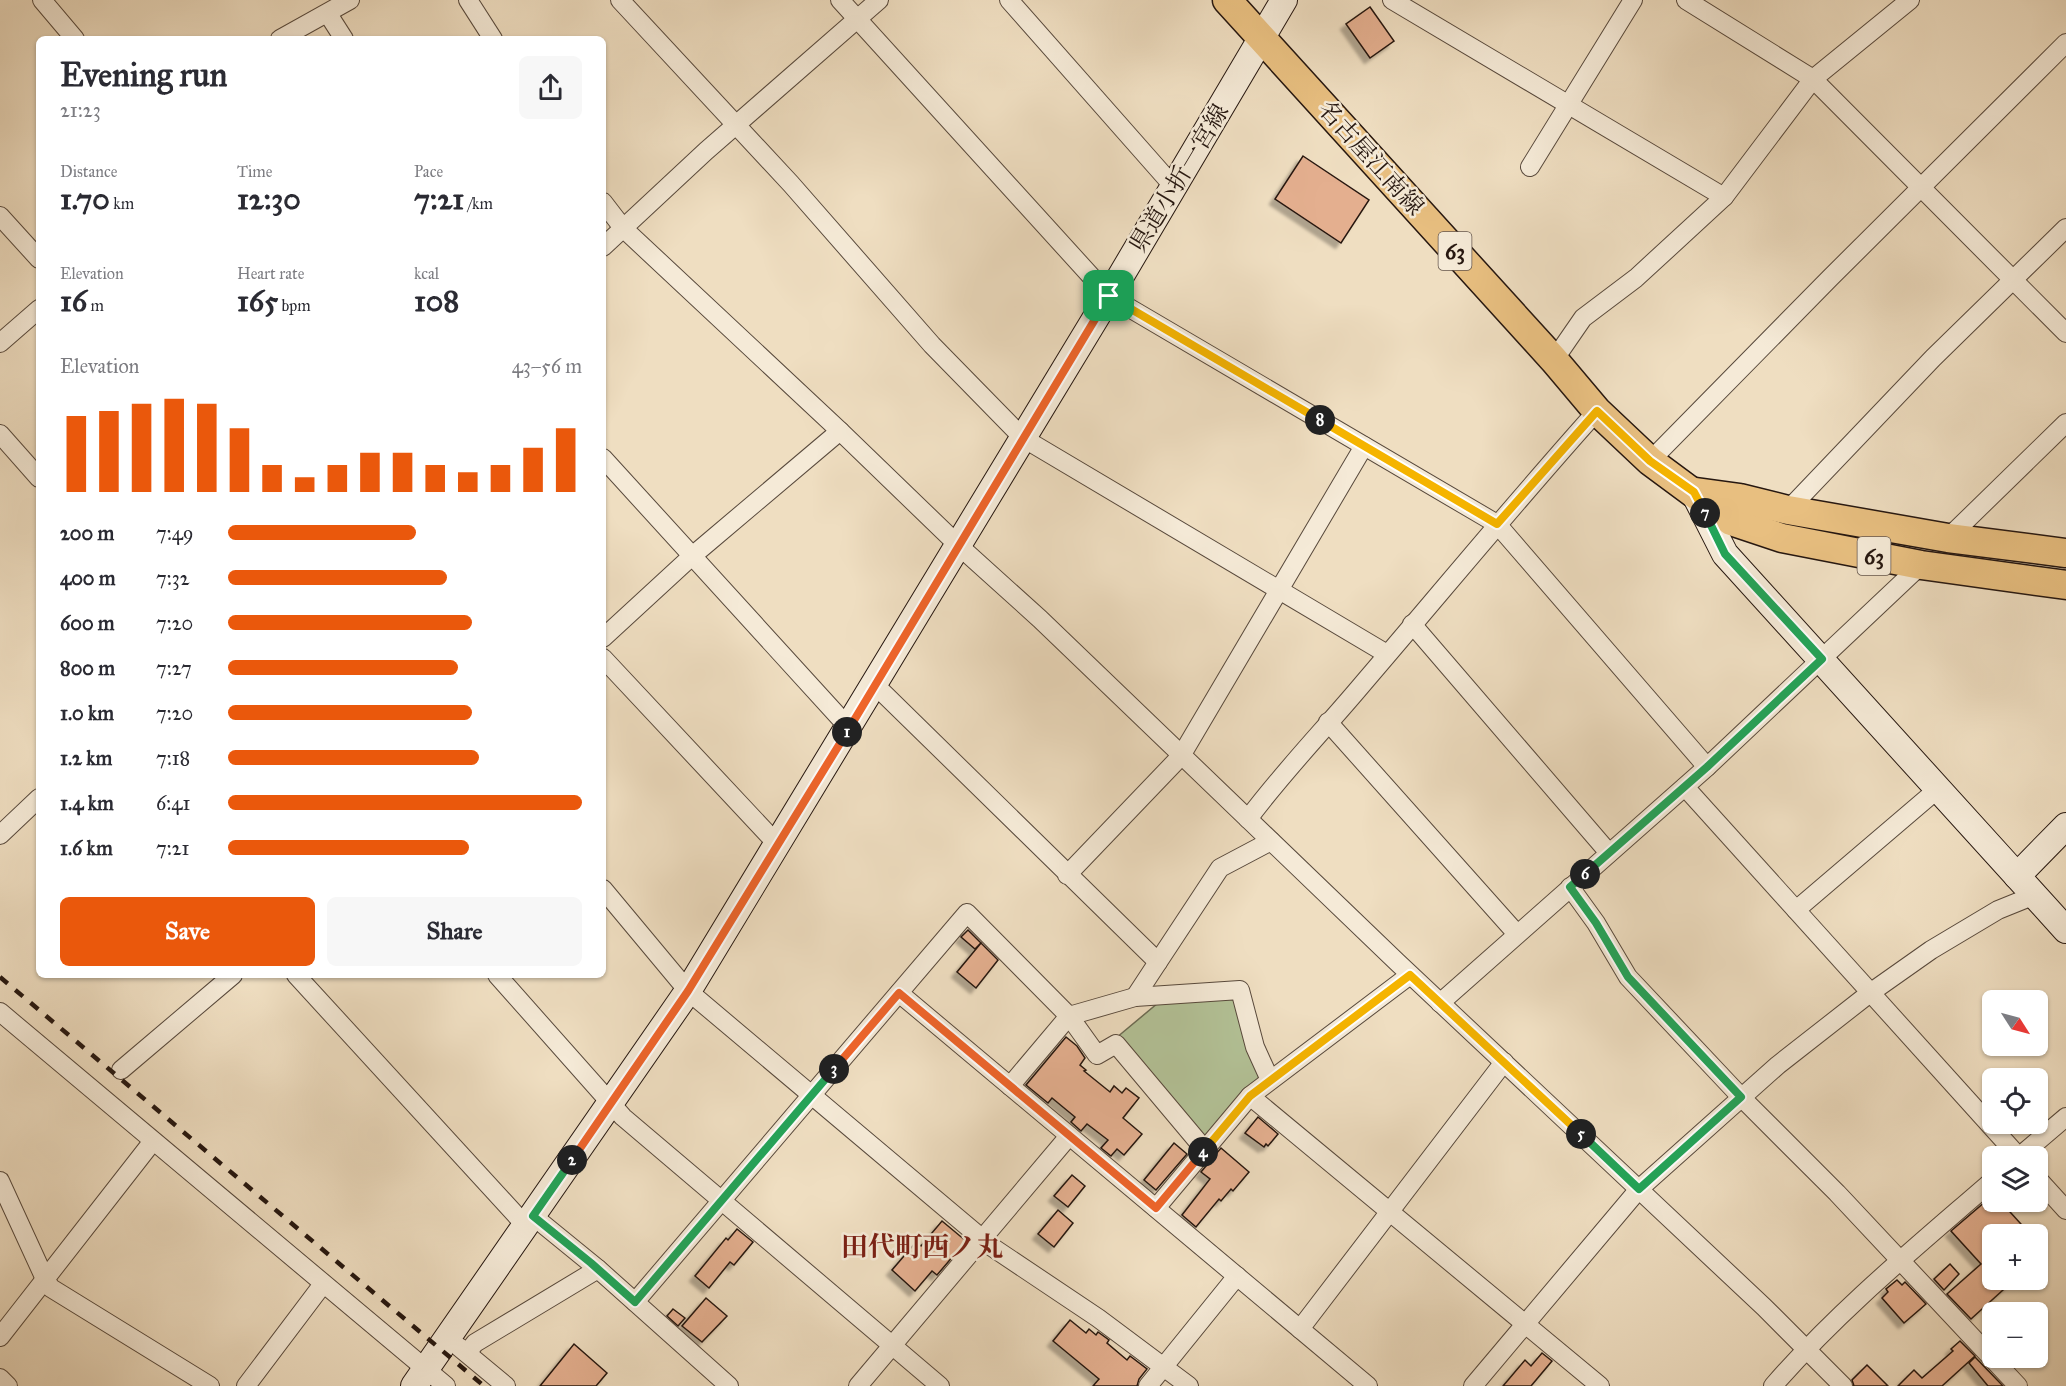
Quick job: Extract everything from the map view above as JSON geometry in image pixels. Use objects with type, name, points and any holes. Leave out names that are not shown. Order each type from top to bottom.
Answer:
[{"type":"main road","name":"名古屋江南線","points":[[1227,0],[1554,360],[1597,411],[1650,461],[1731,520],[1772,534],[1920,565],[2066,585]]},
{"type":"main road","name":"県道小折一宮線","points":[[420,1378],[458,1345],[529,1221],[688,991],[1109,296],[1284,0]]},
{"type":"main road","name":"名古屋江南線","points":[[1694,492],[1740,498],[1788,510],[1948,538],[2066,553]]},
{"type":"main road","points":[[1694,492],[1725,554],[2066,930]]},
{"type":"main road","points":[[2017,876],[2066,826]]},
{"type":"street","points":[[42,0],[72,36]]},
{"type":"street","points":[[286,36],[350,0]]},
{"type":"street","points":[[468,0],[491,36]]},
{"type":"street","points":[[620,0],[791,184],[932,345],[1023,438],[1387,654]]},
{"type":"street","points":[[840,0],[1109,296],[1497,524],[1707,767]]},
{"type":"street","points":[[606,244],[735,125],[879,0]]},
{"type":"street","points":[[1009,0],[1174,187]]},
{"type":"street","points":[[1392,0],[1724,197]]},
{"type":"street","points":[[1530,167],[1634,0]]},
{"type":"street","points":[[1686,0],[1813,79],[2066,333]]},
{"type":"street","points":[[1554,360],[1583,318],[1636,278],[1724,197],[1813,79],[1910,0]]},
{"type":"street","points":[[328,14],[342,36]]},
{"type":"street","points":[[1650,461],[2066,43]]},
{"type":"street","points":[[606,206],[623,228],[958,545],[1041,619],[1410,975],[1764,1307],[1843,1386]]},
{"type":"street","points":[[0,216],[36,256]]},
{"type":"street","points":[[1788,510],[1933,358],[2066,228]]},
{"type":"street","points":[[0,343],[36,312]]},
{"type":"street","points":[[1248,819],[1280,776],[1597,411]]},
{"type":"street","points":[[1948,538],[2066,423]]},
{"type":"street","points":[[606,635],[691,557],[840,431]]},
{"type":"street","points":[[0,434],[36,475]]},
{"type":"street","points":[[1067,875],[1181,756],[1364,446]]},
{"type":"street","points":[[606,461],[849,728]]},
{"type":"street","points":[[1440,1003],[1707,767],[1920,565]]},
{"type":"street","points":[[1412,624],[1609,853]]},
{"type":"street","points":[[606,661],[778,845]]},
{"type":"street","points":[[875,685],[1158,962]]},
{"type":"street","points":[[1328,722],[1517,934]]},
{"type":"street","points":[[1685,787],[2010,1146]]},
{"type":"street","points":[[1796,910],[1939,788]]},
{"type":"street","points":[[0,835],[36,801]]},
{"type":"street","points":[[1135,997],[1220,868],[1271,841]]},
{"type":"street","points":[[1570,887],[1596,923],[1628,977],[1741,1097],[1837,1193],[2018,1386]]},
{"type":"street","points":[[606,893],[688,991],[982,1239],[1098,1318],[1189,1386]]},
{"type":"street","points":[[1473,1386],[1639,1189],[1741,1097],[1870,993],[1950,938],[1998,910],[2035,894]]},
{"type":"street","points":[[635,1302],[967,913],[1069,1016],[1097,1055],[1116,1044],[1205,1150]]},
{"type":"street","points":[[1156,1208],[1250,1096],[1410,975]]},
{"type":"street","points":[[120,1070],[229,978]]},
{"type":"street","points":[[299,978],[529,1221],[598,1269],[729,1386]]},
{"type":"street","points":[[500,978],[623,1117],[940,1386]]},
{"type":"street","points":[[1010,1086],[1069,1016],[1135,997],[1240,990],[1255,1047],[1270,1080]]},
{"type":"street","points":[[899,993],[1368,1386]]},
{"type":"street","points":[[0,1011],[323,1284],[420,1378],[446,1386]]},
{"type":"street","points":[[1300,1329],[1504,1062]]},
{"type":"street","points":[[1250,1096],[1600,1386]]},
{"type":"street","points":[[2031,1146],[2066,1117]]},
{"type":"street","points":[[858,1386],[1069,1136]]},
{"type":"street","points":[[0,1337],[153,1140]]},
{"type":"street","points":[[0,1181],[51,1288],[210,1386]]},
{"type":"street","points":[[1773,1386],[1805,1349],[1865,1291],[1982,1190]]},
{"type":"street","points":[[2048,1190],[2066,1210]]},
{"type":"street","points":[[458,1345],[475,1343],[598,1269]]},
{"type":"street","points":[[1148,1386],[1237,1276]]},
{"type":"street","points":[[246,1386],[323,1284]]},
{"type":"street","points":[[458,1345],[506,1386]]},
{"type":"street","points":[[0,1377],[8,1386]]},
{"type":"green space","points":[[1232,997],[1238,1001],[1260,1070],[1258,1080],[1203,1142],[1116,1038],[1158,1003]]},
{"type":"building","points":[[1370,7],[1394,41],[1370,58],[1346,24]]},
{"type":"building","points":[[1303,156],[1369,200],[1341,243],[1275,199]]},
{"type":"building","points":[[968,930],[981,943],[975,949],[961,937]]},
{"type":"building","points":[[981,943],[998,960],[976,988],[957,972]]},
{"type":"building","points":[[1066,1037],[1077,1046],[1085,1058],[1080,1065],[1086,1070],[1084,1071],[1110,1092],[1114,1086],[1122,1093],[1126,1088],[1139,1098],[1123,1118],[1142,1134],[1124,1155],[1117,1149],[1111,1156],[1101,1148],[1108,1140],[1087,1124],[1081,1131],[1071,1122],[1075,1117],[1052,1098],[1048,1103],[1026,1085]]},
{"type":"building","points":[[1258,1117],[1278,1134],[1268,1146],[1266,1144],[1264,1147],[1245,1133]]},
{"type":"building","points":[[1174,1143],[1187,1154],[1156,1190],[1144,1180]]},
{"type":"building","points":[[1221,1148],[1249,1172],[1233,1191],[1231,1189],[1221,1201],[1219,1199],[1196,1227],[1182,1215],[1210,1179],[1201,1172]]},
{"type":"building","points":[[1072,1175],[1085,1186],[1068,1207],[1054,1196]]},
{"type":"building","points":[[1982,1205],[1982,1212],[2010,1212],[2021,1224],[1982,1224],[1982,1290],[2003,1290],[1990,1302],[1982,1302],[1982,1309],[1971,1319],[1947,1294],[1981,1264],[1951,1231]]},
{"type":"building","points":[[1058,1210],[1073,1223],[1054,1247],[1038,1234]]},
{"type":"building","points":[[942,1221],[966,1241],[937,1275],[932,1271],[915,1291],[892,1270],[916,1242],[921,1246]]},
{"type":"building","points":[[737,1229],[753,1242],[734,1265],[730,1262],[709,1288],[695,1276],[726,1238],[728,1240]]},
{"type":"building","points":[[1950,1264],[1959,1274],[1944,1290],[1934,1279]]},
{"type":"building","points":[[1897,1280],[1902,1285],[1905,1282],[1926,1304],[1904,1323],[1882,1298],[1888,1292],[1886,1289]]},
{"type":"building","points":[[706,1298],[727,1316],[702,1342],[682,1326]]},
{"type":"building","points":[[673,1309],[685,1318],[678,1326],[667,1316]]},
{"type":"building","points":[[1070,1320],[1086,1333],[1089,1329],[1096,1335],[1098,1332],[1109,1340],[1107,1343],[1127,1360],[1130,1356],[1147,1369],[1139,1379],[1137,1386],[1093,1386],[1099,1379],[1053,1341]]},
{"type":"building","points":[[1960,1341],[1975,1356],[1942,1386],[1898,1386],[1914,1370],[1922,1378],[1953,1351],[1951,1349]]},
{"type":"building","points":[[574,1344],[607,1373],[596,1386],[540,1386]]},
{"type":"building","points":[[1542,1353],[1552,1361],[1531,1386],[1503,1386],[1525,1360],[1531,1366]]},
{"type":"building","points":[[1975,1357],[1982,1364],[1982,1368],[1986,1368],[2003,1386],[1988,1386],[1969,1363]]},
{"type":"building","points":[[1867,1365],[1888,1386],[1854,1386],[1852,1380]]},
{"type":"railway","points":[[0,977],[484,1386]]},
{"type":"district","name":"田代町西ノ丸","points":[[922,1247]]},
{"type":"route","points":[[1109,296],[1497,524],[1597,411],[1650,461],[1694,492],[1725,554],[1822,659],[1707,767],[1570,887],[1596,923],[1628,977],[1741,1097],[1639,1189],[1410,975],[1250,1096],[1156,1208],[899,993],[635,1302],[533,1216],[688,991],[1109,296]]}]
